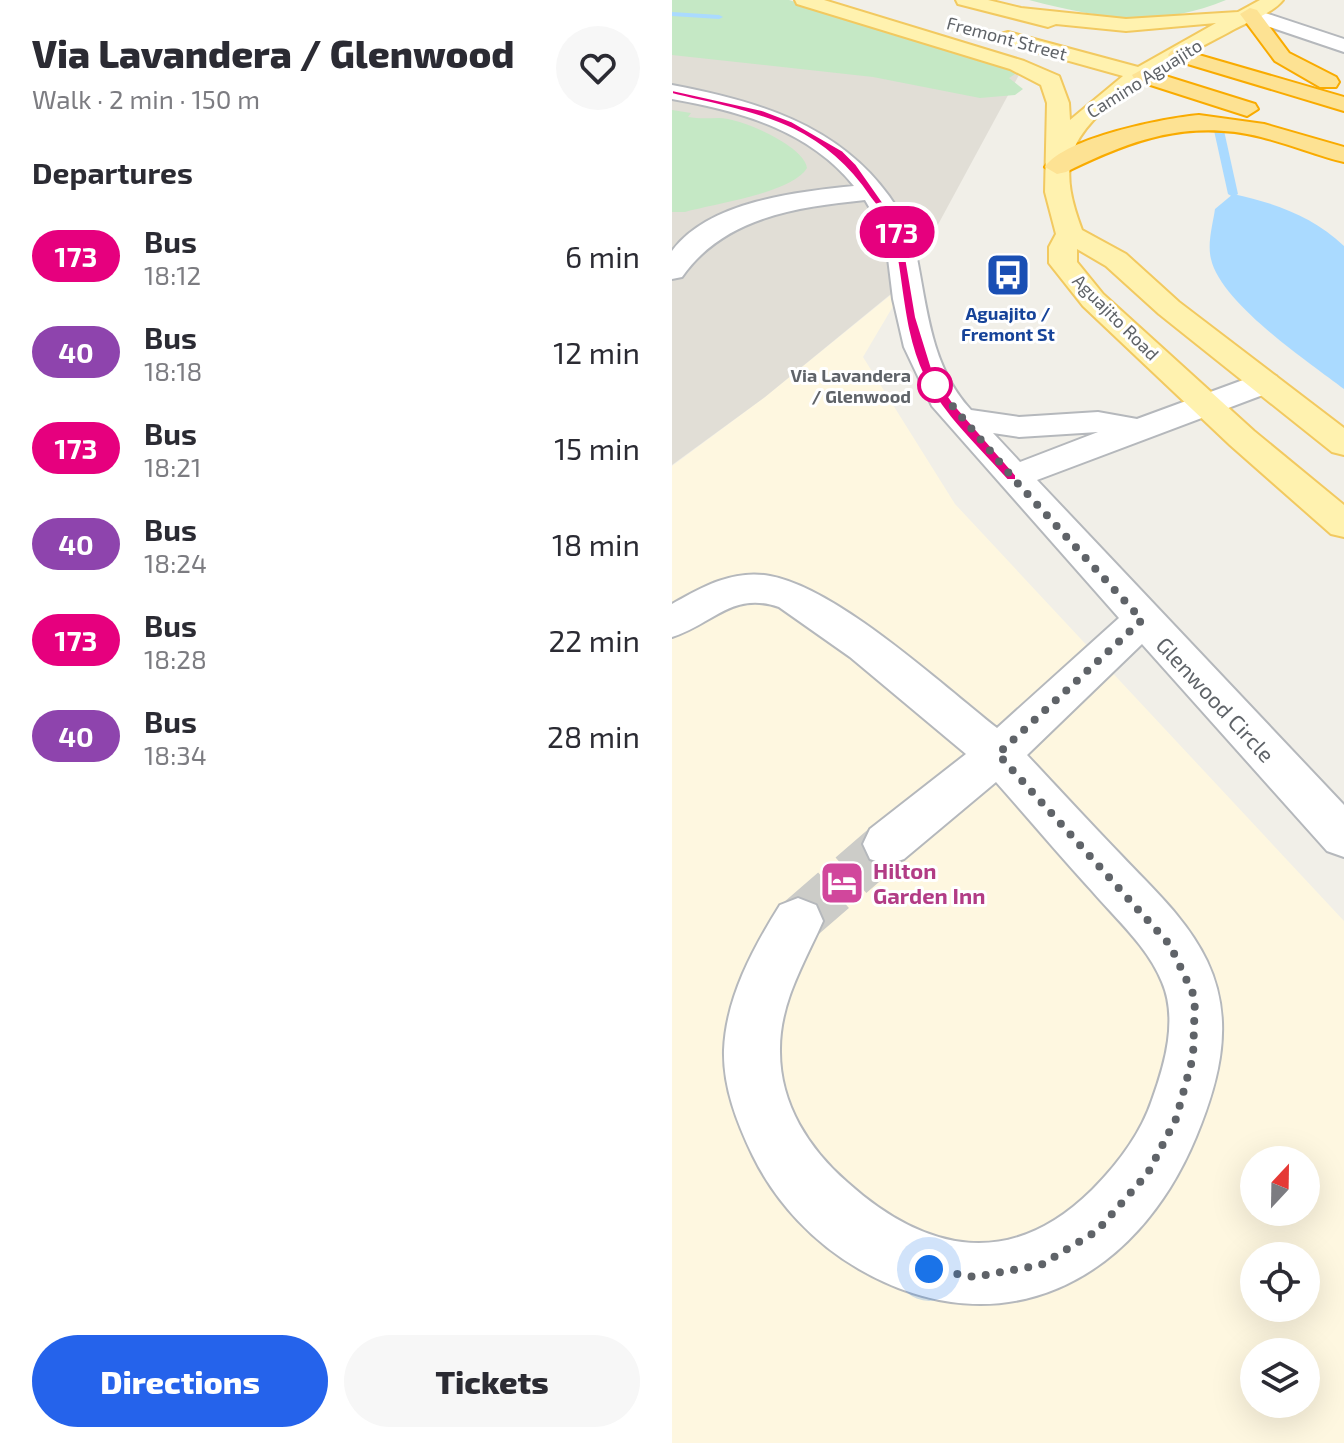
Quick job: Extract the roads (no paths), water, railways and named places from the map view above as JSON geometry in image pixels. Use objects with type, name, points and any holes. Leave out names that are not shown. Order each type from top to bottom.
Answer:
[{"type":"highway","points":[[1250,14],[1282,57],[1344,90]]},
{"type":"highway","points":[[1178,55],[1344,104]]},
{"type":"highway","points":[[1143,75],[1247,109],[1344,146]]},
{"type":"highway","points":[[1057,167],[1131,131],[1194,121],[1255,128],[1344,155]]},
{"type":"main road","points":[[804,0],[1017,65],[1051,81],[1058,103],[1057,167]]},
{"type":"main road","name":"Fremont Street","points":[[870,0],[929,16]]},
{"type":"main road","name":"Fremont Street","points":[[965,0],[1178,55]]},
{"type":"main road","name":"Camino Aguajito","points":[[1070,234],[1057,194],[1057,167],[1064,143],[1084,115],[1143,75],[1274,0]]},
{"type":"main road","points":[[1021,14],[1126,25],[1250,14]]},
{"type":"main road","name":"Fremont Street","points":[[987,32],[1143,75]]},
{"type":"main road","name":"Aguajito Road","points":[[1344,445],[1169,308],[1116,260],[1070,234],[1063,247],[1063,263],[1079,284],[1205,404],[1344,525]]},
{"type":"street","points":[[1250,14],[1344,46]]},
{"type":"street","name":"Glenwood Circle","points":[[672,92],[759,112],[788,123],[840,153],[873,192],[896,228],[918,348],[929,375],[960,418],[1344,837]]},
{"type":"street","points":[[672,271],[691,247],[753,214],[805,199],[873,192]]},
{"type":"street","points":[[1012,477],[1265,383]]},
{"type":"street","points":[[960,418],[1019,427],[1098,422],[1147,427]]},
{"type":"street","points":[[672,622],[723,593],[741,589],[768,589],[793,597],[865,646],[998,754],[1170,945],[1195,998],[1193,1057],[1176,1119],[1148,1173],[1097,1231],[1041,1265],[974,1277],[907,1264],[839,1223],[793,1171],[762,1109],[752,1051],[762,995],[779,951],[798,921]]},
{"type":"street","points":[[887,844],[998,754],[1142,620]]},
{"type":"water","points":[[1233,194],[1292,212],[1319,226],[1344,246],[1344,389],[1267,330],[1231,294],[1218,276],[1210,253],[1215,209]]},
{"type":"waterway","points":[[672,14],[719,17]]},
{"type":"waterway","points":[[1218,126],[1233,194]]},
{"type":"tunnel","points":[[798,921],[887,844]]},
{"type":"place","name":"Aguajito / Fremont St","points":[[1008,275]]},
{"type":"place","name":"Via Lavandera / Glenwood","points":[[935,385]]},
{"type":"place","name":"Hilton Garden Inn","points":[[842,883]]}]
